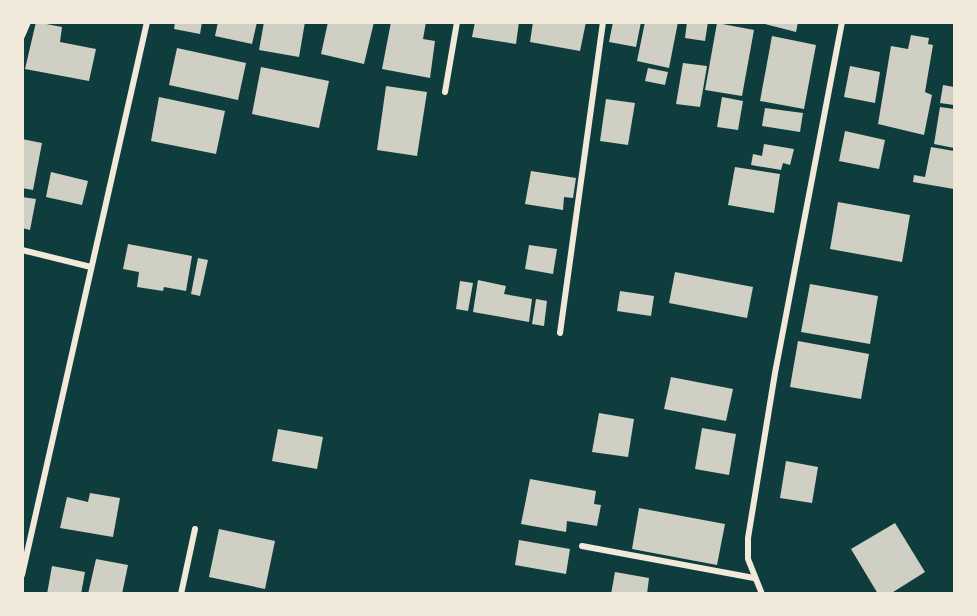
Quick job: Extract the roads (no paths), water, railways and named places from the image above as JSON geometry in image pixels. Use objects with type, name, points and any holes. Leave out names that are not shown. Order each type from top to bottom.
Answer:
[{"type":"street","points":[[22,36],[28,22]]},
{"type":"street","points":[[22,575],[147,22]]},
{"type":"street","points":[[445,92],[457,22]]},
{"type":"street","points":[[560,333],[603,22]]},
{"type":"street","points":[[762,594],[747,559],[747,538],[775,373],[842,22]]},
{"type":"street","points":[[22,250],[91,267]]},
{"type":"street","points":[[180,594],[195,530]]},
{"type":"street","points":[[582,546],[754,578]]}]
